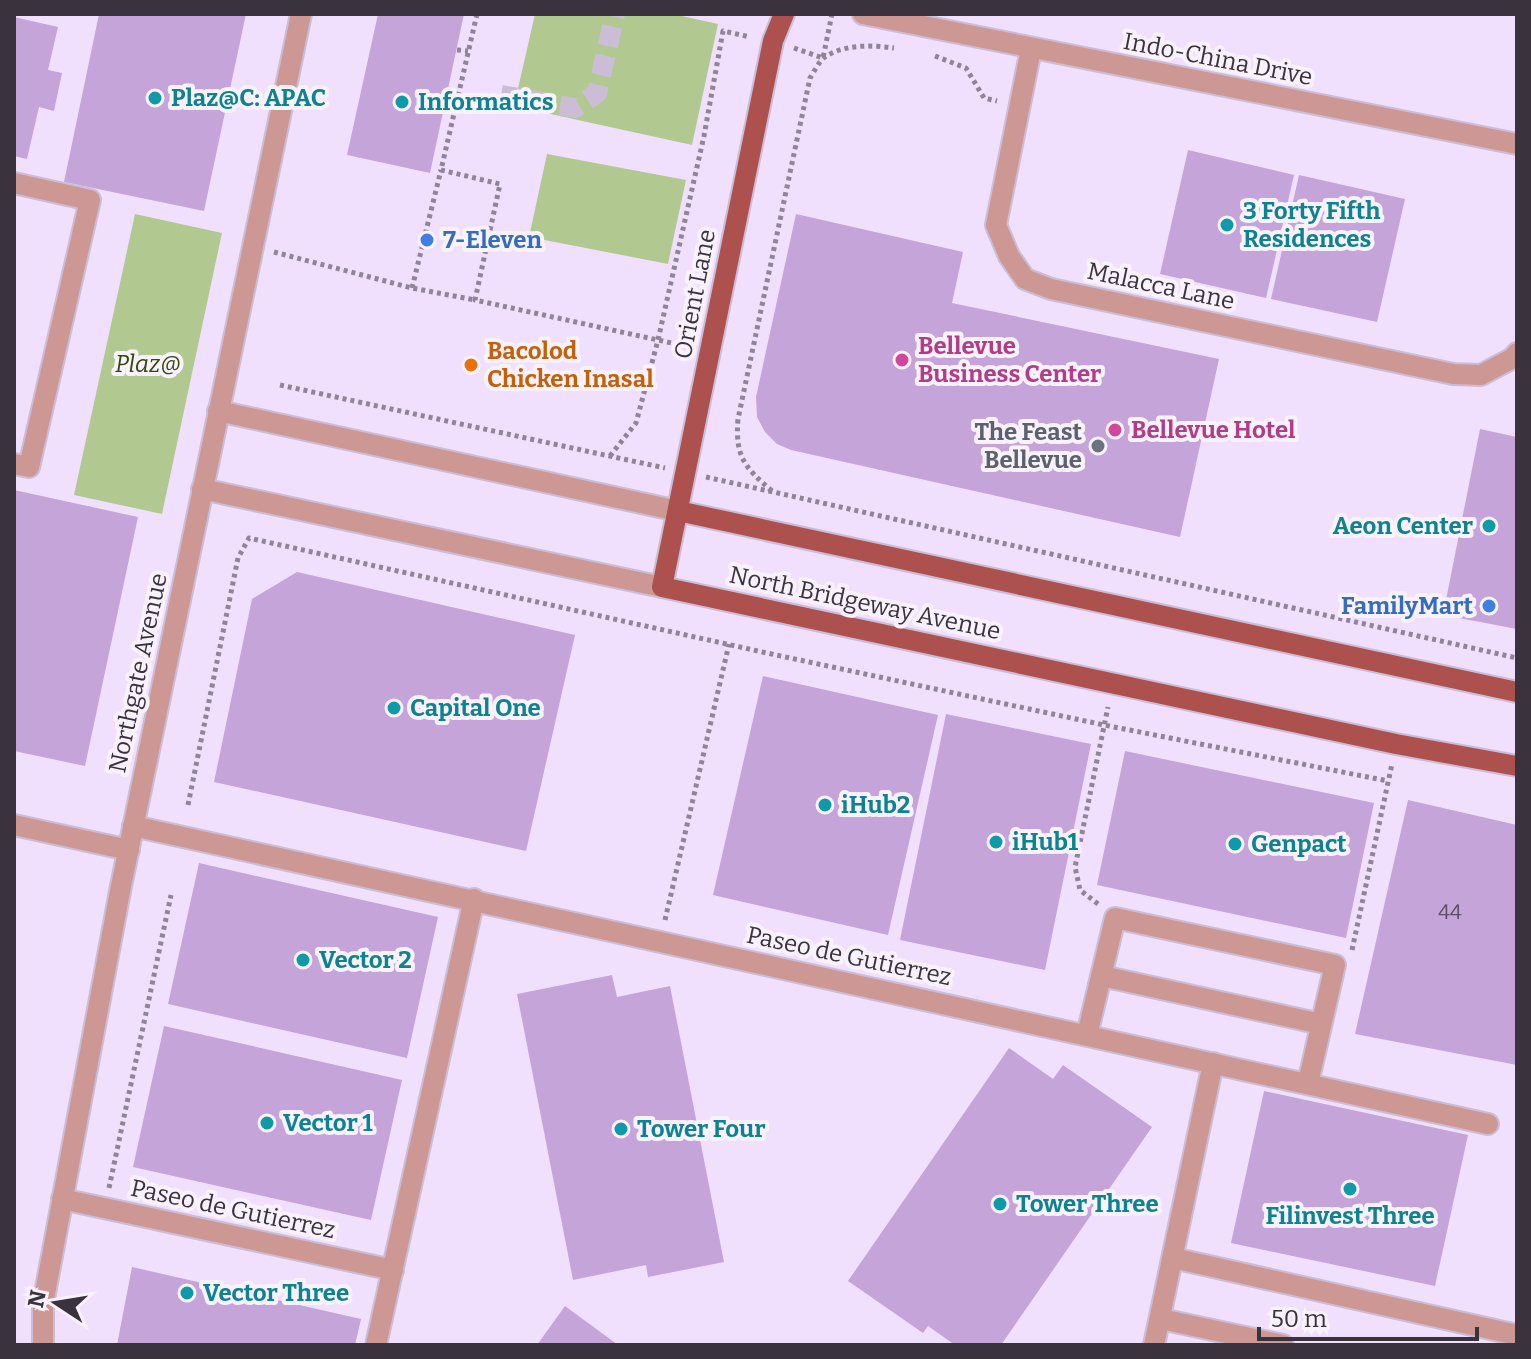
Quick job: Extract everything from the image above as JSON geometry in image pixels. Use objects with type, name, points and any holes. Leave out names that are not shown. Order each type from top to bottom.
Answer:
[{"type":"main road","name":"Orient Lane","points":[[662,587],[773,41],[784,14]]},
{"type":"main road","name":"North Bridgeway Avenue","points":[[678,511],[1517,692]]},
{"type":"main road","name":"North Bridgeway Avenue","points":[[662,587],[1396,744],[1517,766]]},
{"type":"street","name":"Northgate Avenue","points":[[43,1345],[43,1304],[133,826],[301,14]]},
{"type":"street","name":"Indo-China Drive","points":[[863,14],[1517,144]]},
{"type":"street","name":"Malacca Lane","points":[[1031,49],[996,225],[1009,256],[1025,279],[1051,289],[1453,374],[1481,375],[1517,353]]},
{"type":"street","points":[[14,183],[90,200],[29,467],[14,464]]},
{"type":"street","name":"North Bridgeway Avenue","points":[[218,411],[678,511]]},
{"type":"street","name":"North Bridgeway Avenue","points":[[202,489],[662,587]]},
{"type":"street","points":[[14,825],[129,850]]},
{"type":"street","name":"Paseo de Gutierrez","points":[[133,826],[1488,1124]]},
{"type":"street","points":[[376,1345],[474,899]]},
{"type":"street","points":[[1087,1035],[1115,918],[1335,965],[1308,1083]]},
{"type":"street","points":[[1102,976],[1321,1024]]},
{"type":"street","points":[[1154,1345],[1213,1063]]},
{"type":"street","name":"Paseo de Gutierrez","points":[[62,1199],[393,1270]]},
{"type":"street","points":[[1173,1258],[1517,1335]]},
{"type":"street","points":[[1161,1319],[1283,1345]]},
{"type":"path","points":[[412,288],[477,14]]},
{"type":"path","points":[[772,492],[739,454],[736,440],[738,419],[810,78],[823,58],[832,14]]},
{"type":"path","points":[[610,456],[636,423],[704,136],[723,31],[773,41],[823,58],[857,47],[877,45],[898,49]]},
{"type":"path","points":[[457,50],[468,51]]},
{"type":"path","points":[[921,53],[966,68],[984,98],[1019,106]]},
{"type":"path","points":[[441,170],[500,184],[475,300]]},
{"type":"path","points":[[253,246],[412,288],[710,351]]},
{"type":"path","points":[[280,385],[1517,658]]},
{"type":"path","points":[[188,805],[238,558],[249,538],[1104,725],[1388,781]]},
{"type":"path","points":[[660,940],[729,644]]},
{"type":"path","points":[[1113,682],[1075,867],[1080,890],[1115,918]]},
{"type":"path","points":[[1349,965],[1396,744]]},
{"type":"path","points":[[106,1209],[171,895]]},
{"type":"green space","points":[[535,14],[673,14],[718,24],[692,145],[514,106]]},
{"type":"green space","points":[[547,154],[686,180],[668,264],[529,237]]},
{"type":"green space","name":"Plaz@","points":[[135,214],[222,233],[162,514],[74,495]]},
{"type":"building","name":"Plaz@C: APAC","points":[[99,14],[246,14],[204,211],[64,182]]},
{"type":"building","name":"Informatics","points":[[378,14],[464,14],[430,173],[347,155]]},
{"type":"building","points":[[14,17],[58,27],[48,70],[62,73],[54,111],[39,107],[27,159],[14,156]]},
{"type":"building","name":"3 Forty Fifth Residences","points":[[1188,150],[1294,175],[1266,298],[1160,274]]},
{"type":"building","points":[[1299,175],[1405,199],[1377,322],[1271,299]]},
{"type":"building","name":"Bellevue Business Center","points":[[796,214],[963,252],[952,303],[1219,359],[1180,537],[791,450],[777,444],[765,432],[757,417],[756,397]]},
{"type":"building","name":"Aeon Center","points":[[1480,429],[1517,437],[1517,629],[1443,615]]},
{"type":"building","points":[[14,490],[138,517],[85,766],[14,751]]},
{"type":"building","name":"Capital One","points":[[297,572],[575,635],[526,851],[214,782],[252,599]]},
{"type":"building","name":"iHub2","points":[[763,676],[938,715],[888,935],[713,895]]},
{"type":"building","name":"iHub1","points":[[946,714],[1091,744],[1045,970],[900,940]]},
{"type":"building","name":"Genpact","points":[[1125,751],[1374,803],[1346,938],[1097,885]]},
{"type":"building","points":[[1408,800],[1517,825],[1517,1065],[1355,1034]]},
{"type":"building","name":"Vector 2","points":[[199,863],[438,917],[407,1058],[168,1004]]},
{"type":"building","name":"Tower Four","points":[[612,975],[617,997],[670,986],[724,1262],[648,1277],[646,1265],[573,1280],[517,994]]},
{"type":"building","name":"Vector 1","points":[[164,1026],[402,1080],[371,1220],[133,1167]]},
{"type":"building","name":"Tower Three","points":[[1009,1048],[1053,1079],[1063,1065],[1152,1127],[1001,1345],[955,1345],[928,1326],[923,1333],[848,1281]]},
{"type":"building","name":"Filinvest Three","points":[[1264,1091],[1468,1135],[1435,1286],[1231,1243]]},
{"type":"building","name":"Vector Three","points":[[132,1267],[361,1319],[355,1345],[117,1345]]},
{"type":"building","points":[[565,1306],[618,1345],[537,1345]]},
{"type":"tunnel","points":[[501,95],[575,108],[597,93],[615,14]]},
{"type":"place","name":"Plaz@C: APAC","points":[[155,98]]},
{"type":"place","name":"Informatics","points":[[402,102]]},
{"type":"place","name":"3 Forty Fifth Residences","points":[[1227,225]]},
{"type":"place","name":"7-Eleven","points":[[427,240]]},
{"type":"place","name":"Bellevue Business Center","points":[[902,360]]},
{"type":"place","name":"Bacolod Chicken Inasal","points":[[471,365]]},
{"type":"place","name":"Bellevue Hotel","points":[[1115,430]]},
{"type":"place","name":"The Feast Bellevue","points":[[1098,446]]},
{"type":"place","name":"Aeon Center","points":[[1489,526]]},
{"type":"place","name":"FamilyMart","points":[[1489,606]]},
{"type":"place","name":"Capital One","points":[[394,708]]},
{"type":"place","name":"iHub2","points":[[825,805]]},
{"type":"place","name":"iHub1","points":[[996,842]]},
{"type":"place","name":"Genpact","points":[[1235,844]]},
{"type":"place","name":"Vector 2","points":[[303,960]]},
{"type":"place","name":"Vector 1","points":[[267,1123]]},
{"type":"place","name":"Tower Four","points":[[621,1129]]},
{"type":"place","name":"Filinvest Three","points":[[1350,1189]]},
{"type":"place","name":"Tower Three","points":[[1000,1204]]},
{"type":"place","name":"Vector Three","points":[[187,1293]]}]
